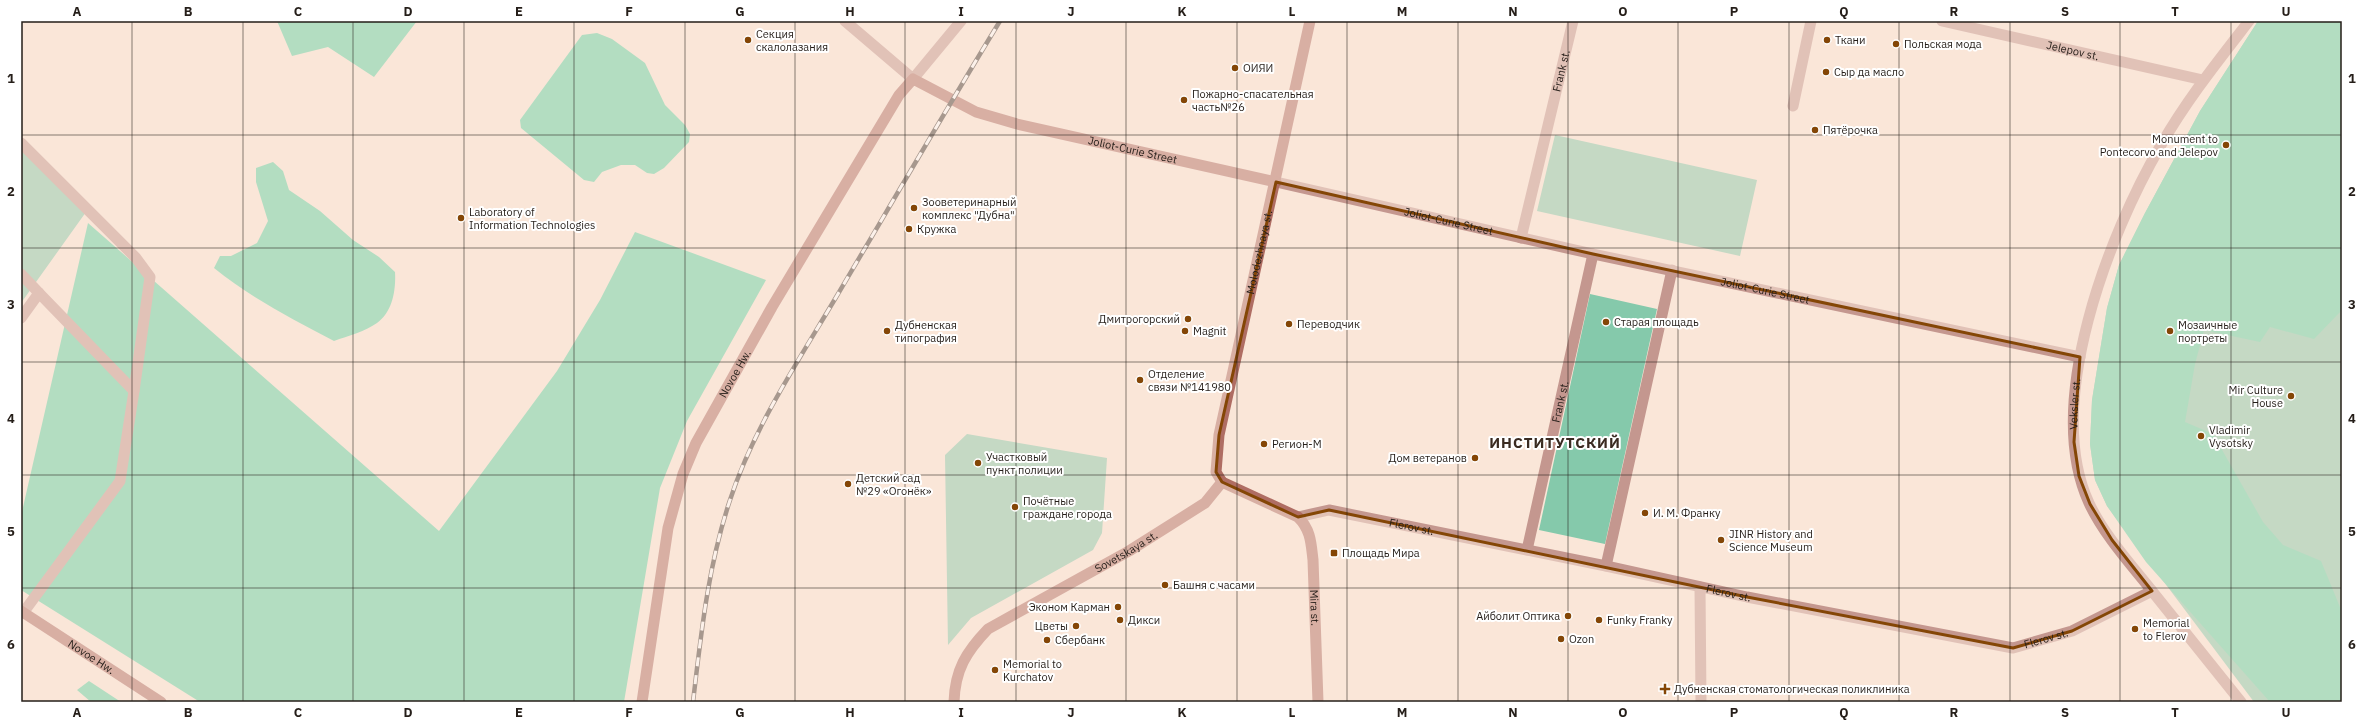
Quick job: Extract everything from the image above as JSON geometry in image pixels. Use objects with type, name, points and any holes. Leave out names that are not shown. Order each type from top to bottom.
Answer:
[{"type":"main road","name":"Molodezhnaya st.","points":[[1222,482],[1216,472],[1220,435],[1310,21]]},
{"type":"main road","name":"Joliot-Curie Street","points":[[913,79],[976,112],[1017,124],[1276,182]]},
{"type":"main road","name":"Novoe Hw.","points":[[642,702],[668,528],[683,474],[696,443],[772,307],[899,95],[913,79]]},
{"type":"main road","points":[[1222,482],[1298,517]]},
{"type":"main road","name":"Sovetskaya st.","points":[[954,702],[954,691],[961,665],[969,648],[988,629],[1114,560],[1205,503],[1222,482]]},
{"type":"main road","name":"Mira st.","points":[[1298,517],[1307,526],[1310,538],[1318,702]]},
{"type":"main road","name":"Novoe Hw.","points":[[22,612],[161,702]]},
{"type":"street","name":"Joliot-Curie Street","points":[[845,21],[913,79]]},
{"type":"street","points":[[913,79],[961,21]]},
{"type":"street","name":"Frank st.","points":[[1521,238],[1573,21]]},
{"type":"street","points":[[1793,106],[1811,21]]},
{"type":"street","name":"Jelepov st.","points":[[1942,21],[2203,80]]},
{"type":"street","name":"Veksler st.","points":[[2241,702],[2112,540],[2090,504],[2079,476],[2074,442],[2080,357],[2098,290],[2112,249],[2134,196],[2161,144],[2203,80],[2249,21]]},
{"type":"street","points":[[21,143],[136,258],[150,277],[120,481],[22,612]]},
{"type":"street","name":"Joliot-Curie Street","points":[[1276,182],[1592,254],[2080,357]]},
{"type":"street","name":"Frank st.","points":[[1527,550],[1592,254]]},
{"type":"street","points":[[1606,566],[1672,270]]},
{"type":"street","points":[[21,274],[27,278],[39,293],[134,391]]},
{"type":"street","points":[[21,318],[39,293]]},
{"type":"street","name":"Flerov st.","points":[[1298,517],[1329,510],[1606,566],[1700,587],[2013,648],[2072,631],[2152,591]]},
{"type":"street","points":[[1700,587],[1701,702]]},
{"type":"highlighted area","points":[[1276,182],[1593,254],[2080,357],[2074,442],[2079,476],[2090,504],[2112,540],[2152,591],[2072,631],[2013,648],[1747,597],[1329,510],[1298,517],[1222,482],[1216,472],[1219,435]]},
{"type":"green space","points":[[277,21],[417,21],[374,77],[328,47],[292,56]]},
{"type":"green space","points":[[2258,21],[2342,21],[2342,702],[2254,702],[2107,506],[2095,480],[2090,444],[2092,400],[2107,308],[2119,265],[2200,111]]},
{"type":"green space","points":[[2258,21],[2342,21],[2342,310],[2314,339],[2270,327],[2260,342],[2204,330],[2195,364],[2185,422],[2213,434],[2263,522],[2283,545],[2321,561],[2342,612],[2342,702],[2270,702],[2146,562],[2107,506],[2095,480],[2090,444],[2092,400],[2107,308],[2119,265],[2200,111]]},
{"type":"green space","points":[[597,33],[612,39],[645,63],[665,105],[685,125],[690,134],[689,142],[664,168],[654,174],[647,173],[635,165],[621,165],[602,172],[594,182],[584,180],[521,128],[520,120],[582,35]]},
{"type":"green space","points":[[1555,135],[1757,180],[1740,256],[1537,211]]},
{"type":"green space","points":[[21,149],[86,212],[21,303]]},
{"type":"green space","points":[[273,162],[283,171],[289,190],[320,211],[353,240],[379,257],[395,272],[394,293],[390,307],[387,313],[373,326],[334,341],[287,316],[242,289],[214,268],[220,256],[231,256],[257,243],[268,221],[256,182],[256,168]]},
{"type":"green space","points":[[88,223],[439,531],[557,371],[600,300],[635,232],[766,280],[687,421],[660,488],[624,702],[200,702],[21,590],[21,516]]},
{"type":"green space","points":[[1590,294],[1657,309],[1605,544],[1539,530]]},
{"type":"green space","points":[[967,434],[1107,458],[1102,533],[1093,550],[971,618],[948,645],[945,455]]},
{"type":"green space","points":[[89,681],[121,702],[91,702],[77,690]]},
{"type":"railway","points":[[693,702],[706,600],[716,550],[730,500],[751,448],[763,422],[791,372],[1000,21]]},
{"type":"place","name":"Секция скалолазания","points":[[748,40]]},
{"type":"place","name":"Ткани","points":[[1827,40]]},
{"type":"place","name":"Польская мода","points":[[1896,44]]},
{"type":"place","name":"ОИЯИ","points":[[1235,68]]},
{"type":"place","name":"Сыр да масло","points":[[1826,72]]},
{"type":"place","name":"Пожарно-спасательная часть№26","points":[[1184,100]]},
{"type":"place","name":"Пятёрочка","points":[[1815,130]]},
{"type":"place","name":"Monument to Pontecorvo and Jelepov","points":[[2226,145]]},
{"type":"place","name":"Зооветеринарный комплекс \"Дубна\"","points":[[914,208]]},
{"type":"place","name":"Laboratory of Information Technologies","points":[[461,218]]},
{"type":"place","name":"Кружка","points":[[909,229]]},
{"type":"place","name":"Дмитрогорский","points":[[1188,319]]},
{"type":"place","name":"Старая площадь","points":[[1606,322]]},
{"type":"place","name":"Переводчик","points":[[1289,324]]},
{"type":"place","name":"Дубненская типография","points":[[887,331]]},
{"type":"place","name":"Magnit","points":[[1185,331]]},
{"type":"place","name":"Мозаичные портреты","points":[[2170,331]]},
{"type":"place","name":"Отделение связи №141980","points":[[1140,380]]},
{"type":"place","name":"Mir Culture House","points":[[2291,396]]},
{"type":"place","name":"Vladimir Vysotsky","points":[[2201,436]]},
{"type":"place","name":"Регион-М","points":[[1264,444]]},
{"type":"place","name":"Дом ветеранов","points":[[1475,458]]},
{"type":"place","name":"Участковый пункт полиции","points":[[978,463]]},
{"type":"place","name":"Детский сад №29 «Огонёк»","points":[[848,484]]},
{"type":"place","name":"Почётные граждане города","points":[[1015,507]]},
{"type":"place","name":"И. М. Франку","points":[[1645,513]]},
{"type":"place","name":"JINR History and Science Museum","points":[[1721,540]]},
{"type":"place","name":"Площадь Мира","points":[[1334,553]]},
{"type":"place","name":"Башня с часами","points":[[1165,585]]},
{"type":"place","name":"Эконом Карман","points":[[1118,607]]},
{"type":"place","name":"Айболит Оптика","points":[[1568,616]]},
{"type":"place","name":"Дикси","points":[[1120,620]]},
{"type":"place","name":"Funky Franky","points":[[1599,620]]},
{"type":"place","name":"Цветы","points":[[1076,626]]},
{"type":"place","name":"Memorial to Flerov","points":[[2135,629]]},
{"type":"place","name":"Ozon","points":[[1561,639]]},
{"type":"place","name":"Сбербанк","points":[[1047,640]]},
{"type":"place","name":"Memorial to Kurchatov","points":[[995,670]]},
{"type":"place","name":"Дубненская стоматологическая поликлиника","points":[[1665,689]]},
{"type":"district","name":"ИНСТИТУТСКИЙ","points":[[1555,442]]}]
